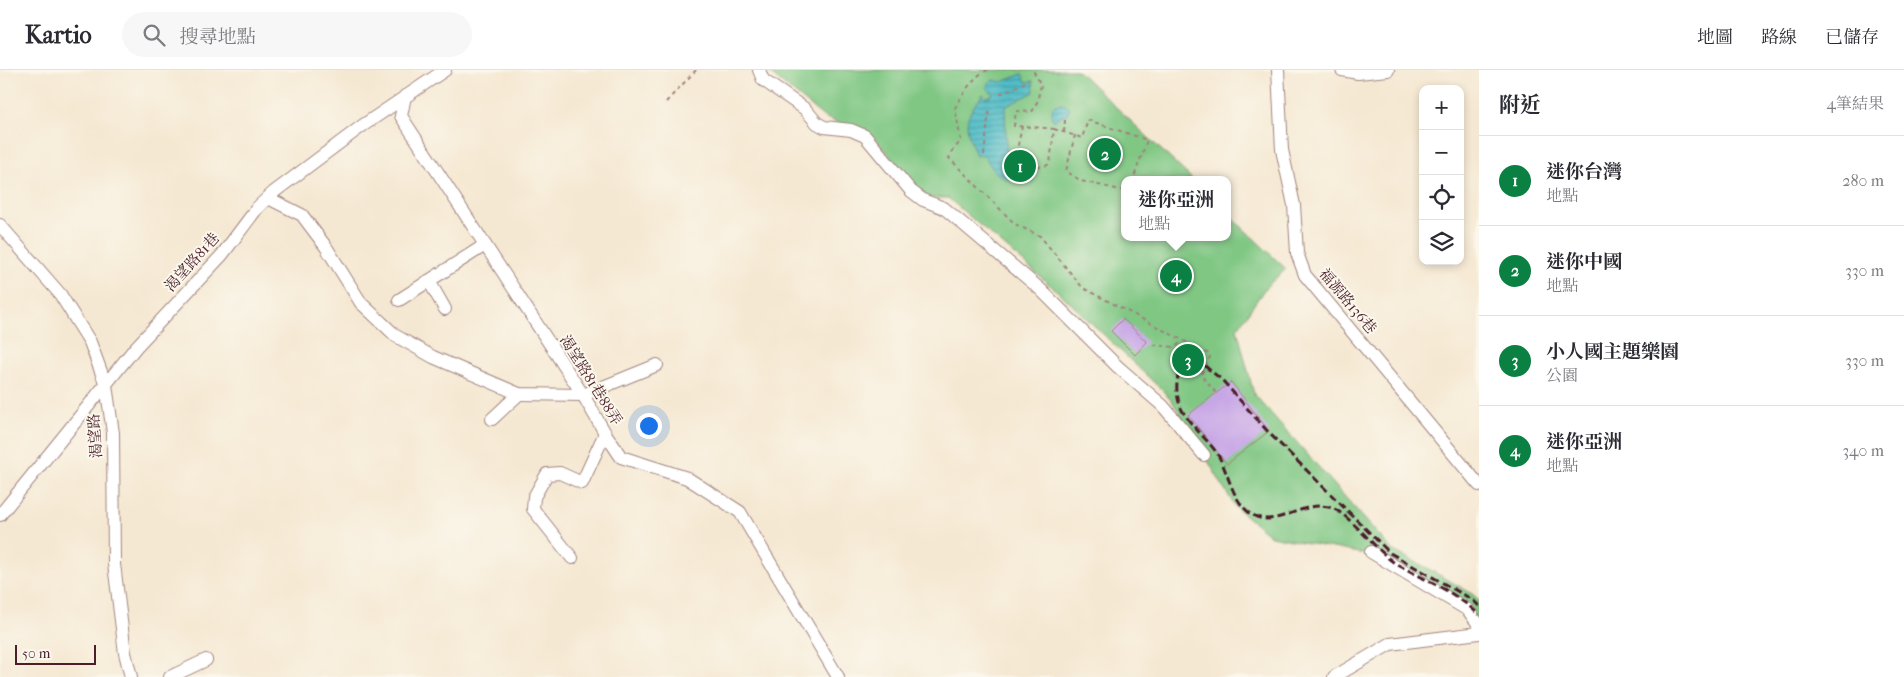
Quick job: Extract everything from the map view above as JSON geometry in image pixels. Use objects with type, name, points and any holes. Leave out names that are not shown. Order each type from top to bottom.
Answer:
[{"type":"street","name":"渴望路81巷","points":[[0,515],[136,347],[222,255],[258,206],[362,126],[445,70]]},
{"type":"street","points":[[759,70],[763,80],[805,109],[817,123],[824,127],[851,130],[865,136],[911,191],[924,200],[944,208],[1040,288],[1117,366],[1163,406],[1204,455]]},
{"type":"street","name":"福源路136巷","points":[[1278,70],[1282,150],[1294,205],[1297,253],[1305,275],[1479,485]]},
{"type":"street","points":[[1342,70],[1358,73],[1388,70]]},
{"type":"street","name":"渴望路81巷88弄","points":[[405,96],[400,116],[622,457],[686,478],[740,512],[838,677]]},
{"type":"street","points":[[268,198],[302,215],[326,247],[360,303],[396,336],[433,357],[519,394],[583,395],[657,365]]},
{"type":"street","name":"渴望路","points":[[0,225],[60,294],[90,342],[106,385],[113,433],[114,564],[125,653],[131,677]]},
{"type":"street","points":[[399,300],[485,245]]},
{"type":"street","points":[[430,281],[445,309]]},
{"type":"street","points":[[492,419],[519,394]]},
{"type":"street","points":[[572,558],[533,510],[534,497],[547,474],[560,472],[582,483],[605,433]]},
{"type":"street","points":[[1371,552],[1468,610],[1479,625]]},
{"type":"street","points":[[1334,677],[1390,644],[1479,633]]},
{"type":"street","points":[[170,677],[206,660]]},
{"type":"path","points":[[666,102],[696,70]]},
{"type":"path","points":[[988,70],[983,72],[969,87],[955,108],[961,141],[952,151],[949,158],[1015,224],[1040,236],[1083,288],[1211,355],[1201,374],[1216,393]]},
{"type":"path","points":[[1033,70],[1041,85],[1036,102],[1032,112],[1016,111],[1014,126],[1054,129],[1082,138],[1088,120],[1146,140],[1134,176]]},
{"type":"path","points":[[1000,94],[1026,82]]},
{"type":"path","points":[[984,155],[989,111]]},
{"type":"path","points":[[1064,132],[1065,120]]},
{"type":"path","points":[[1022,126],[1017,158],[1019,164],[1026,167],[1044,167],[1050,164],[1054,129]]},
{"type":"path","points":[[1075,135],[1066,171],[1081,181],[1121,190]]},
{"type":"path","points":[[1153,345],[1175,347],[1184,340]]},
{"type":"green space","points":[[766,70],[1077,70],[1189,176],[1121,176],[1121,241],[1231,241],[1231,217],[1286,269],[1266,287],[1237,329],[1254,394],[1392,550],[1471,593],[1479,600],[1479,621],[1432,589],[1364,554],[1271,536],[1236,508],[1174,404],[1164,392],[1064,297],[948,198],[923,198],[875,138],[824,117]]},
{"type":"water","points":[[1022,74],[1026,82],[1033,81],[1034,92],[1005,107],[1007,164],[1033,170],[1033,182],[1003,178],[989,164],[984,155],[976,156],[969,137],[967,124],[971,111],[983,94],[986,98],[993,94],[986,86],[993,80],[1002,82]]},
{"type":"water","points":[[1061,103],[1070,108],[1067,114],[1054,121],[1051,117],[1053,106]]},
{"type":"building","points":[[1123,319],[1147,342],[1135,355],[1111,331]]},
{"type":"building","points":[[1231,382],[1269,431],[1227,464],[1188,415]]},
{"type":"railway","points":[[1479,606],[1473,600],[1390,553],[1270,434],[1222,380],[1205,366],[1202,364],[1189,365],[1180,370],[1177,390],[1182,410],[1218,455],[1235,495],[1251,514],[1271,519],[1311,507],[1332,508],[1353,524],[1394,563],[1448,592],[1479,615]]},
{"type":"place","name":"迷你中國","points":[[1105,154]]},
{"type":"place","name":"迷你台灣","points":[[1020,166]]},
{"type":"place","name":"迷你亞洲","points":[[1176,276]]},
{"type":"place","name":"小人國主題樂園","points":[[1188,360]]}]
